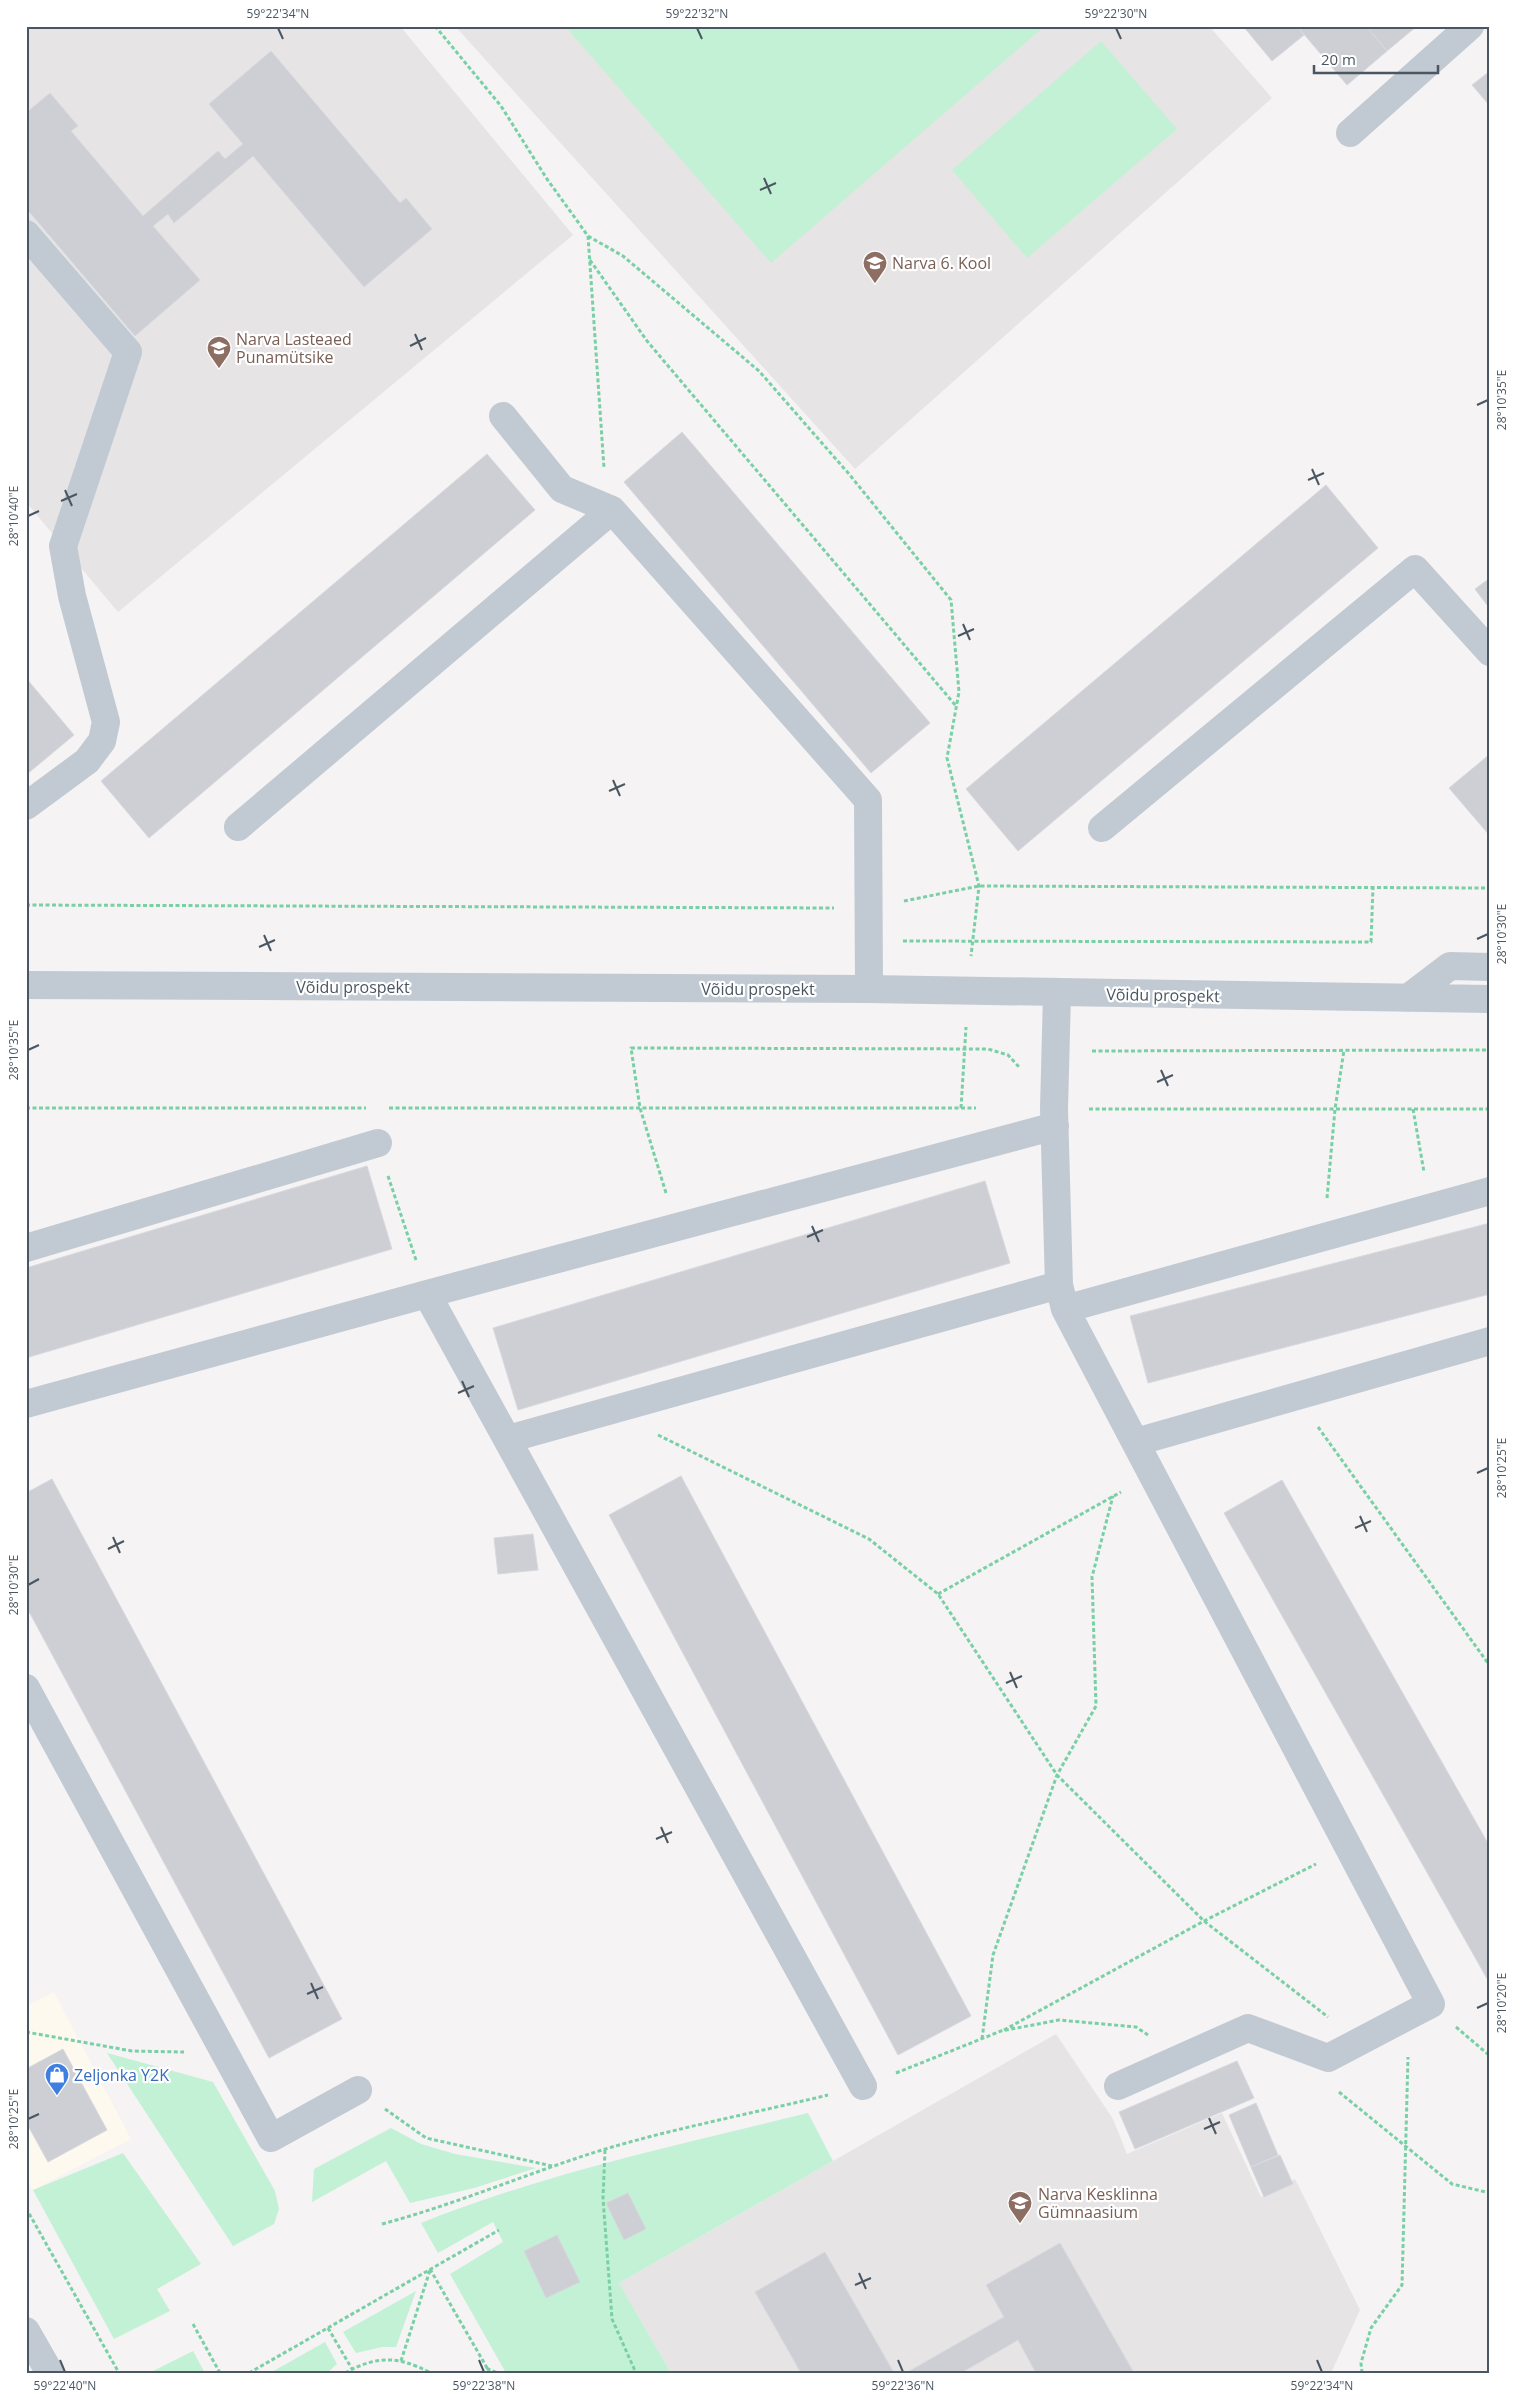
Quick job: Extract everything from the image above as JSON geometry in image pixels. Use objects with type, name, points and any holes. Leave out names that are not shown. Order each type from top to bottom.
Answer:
[{"type":"street","points":[[1350,133],[1470,26]]},
{"type":"street","points":[[26,234],[128,352],[63,546],[72,596],[106,722],[102,741],[87,761],[26,806]]},
{"type":"street","points":[[503,416],[562,489],[612,510],[868,800],[869,989]]},
{"type":"street","points":[[238,827],[612,510]]},
{"type":"street","points":[[1102,828],[1415,569],[1490,652]]},
{"type":"street","points":[[1408,998],[1450,966],[1490,968]]},
{"type":"street","name":"Võidu prospekt","points":[[26,985],[869,989],[1058,994],[1490,999]]},
{"type":"street","points":[[1058,994],[1055,1118],[1062,1297],[1348,1847],[1420,2010],[1328,2058],[1248,2028],[1118,2086]]},
{"type":"street","points":[[26,1404],[676,1228],[1055,1118]]},
{"type":"street","points":[[26,1248],[378,1144]]},
{"type":"street","points":[[508,1439],[607,1410],[1062,1297],[1324,1237],[1490,1191]]},
{"type":"street","points":[[427,1294],[863,2086]]},
{"type":"street","points":[[1136,1442],[1490,1341]]},
{"type":"street","points":[[26,1688],[271,2138],[358,2090]]},
{"type":"street","points":[[26,2331],[50,2373]]},
{"type":"path","points":[[435,26],[501,106],[547,179],[588,236],[624,256],[759,371],[849,474],[951,600],[960,692],[946,758],[978,886]]},
{"type":"path","points":[[574,494],[604,468],[588,236]]},
{"type":"path","points":[[590,260],[647,341],[957,706]]},
{"type":"path","points":[[26,905],[868,908],[978,886],[1490,888]]},
{"type":"path","points":[[869,941],[1371,942],[1373,888]]},
{"type":"path","points":[[676,1228],[640,1108],[631,1048],[988,1049],[1008,1055],[1020,1069]]},
{"type":"path","points":[[1324,1237],[1335,1109],[1344,1050]]},
{"type":"path","points":[[1056,1051],[1490,1050]]},
{"type":"path","points":[[26,1108],[376,1108]]},
{"type":"path","points":[[366,1108],[427,1294]]},
{"type":"path","points":[[386,1108],[981,1108]]},
{"type":"path","points":[[1055,1118],[1335,1109],[1490,1109]]},
{"type":"path","points":[[1412,1109],[1431,1207]]},
{"type":"path","points":[[1296,1396],[1490,1666]]},
{"type":"path","points":[[607,1410],[869,1539],[938,1594],[1057,1775],[1204,1921],[1360,2042]]},
{"type":"path","points":[[938,1594],[1153,1474]]},
{"type":"path","points":[[982,2039],[993,1955],[1057,1775],[1096,1706],[1092,1577],[1113,1496]]},
{"type":"path","points":[[382,2224],[424,2213],[553,2166],[605,2150],[863,2086],[1001,2031],[1204,1921],[1348,1847]]},
{"type":"path","points":[[1362,2373],[1361,2363],[1371,2328],[1402,2284],[1405,2147],[1420,2010],[1490,2056]]},
{"type":"path","points":[[1001,2031],[1059,2020],[1136,2027],[1183,2057]]},
{"type":"path","points":[[26,2032],[132,2051],[225,2053]]},
{"type":"path","points":[[1328,2058],[1340,2094],[1452,2184],[1490,2193]]},
{"type":"path","points":[[358,2090],[426,2138],[553,2166]]},
{"type":"path","points":[[605,2150],[603,2198],[612,2318],[636,2373]]},
{"type":"path","points":[[26,2208],[119,2373]]},
{"type":"path","points":[[249,2373],[499,2230]]},
{"type":"path","points":[[401,2361],[430,2269]]},
{"type":"path","points":[[430,2269],[489,2371]]},
{"type":"path","points":[[193,2324],[220,2373]]},
{"type":"path","points":[[328,2328],[352,2369]]},
{"type":"path","points":[[345,2373],[364,2362],[388,2359],[411,2362],[431,2373]]},
{"type":"path","points":[[481,2373],[489,2371],[498,2373]]},
{"type":"shaded area","name":"Narva Lasteaed Punamütsike","points":[[32,26],[400,26],[573,235],[118,612],[26,502],[26,30]]},
{"type":"shaded area","name":"Narva 6. Kool","points":[[455,26],[1209,26],[1272,98],[855,469]]},
{"type":"shaded area","points":[[54,1992],[131,2139],[33,2190],[26,2177],[26,2006]]},
{"type":"shaded area","name":"Narva Kesklinna Gümnaasium","points":[[1056,2034],[1113,2119],[1127,2154],[1222,2113],[1261,2197],[1295,2179],[1360,2310],[1331,2373],[671,2373],[619,2283]]},
{"type":"green space","points":[[565,26],[1045,26],[771,263]]},
{"type":"green space","points":[[1101,41],[1177,129],[1027,258],[952,170]]},
{"type":"green space","points":[[107,2053],[213,2082],[275,2191],[279,2209],[274,2224],[233,2246]]},
{"type":"green space","points":[[808,2113],[833,2161],[619,2283],[671,2373],[506,2373],[450,2274],[503,2242],[493,2222],[438,2253],[421,2223],[516,2189],[613,2161]]},
{"type":"green space","points":[[391,2128],[421,2144],[455,2154],[536,2168],[474,2188],[410,2203],[386,2161],[312,2202],[314,2169]]},
{"type":"green space","points":[[123,2153],[201,2264],[157,2289],[170,2311],[114,2339],[33,2190]]},
{"type":"green space","points":[[416,2291],[396,2347],[382,2347],[356,2353],[343,2332]]},
{"type":"green space","points":[[325,2342],[337,2364],[327,2373],[270,2373]]},
{"type":"green space","points":[[193,2351],[205,2373],[149,2373]]},
{"type":"building","points":[[1243,26],[1297,26],[1304,35],[1272,61]]},
{"type":"building","points":[[1297,26],[1366,26],[1387,51],[1347,85]]},
{"type":"building","points":[[1366,26],[1417,26],[1387,51]]},
{"type":"building","points":[[271,51],[400,203],[406,198],[432,229],[364,287],[253,156],[174,223],[168,214],[153,226],[200,280],[135,336],[26,208],[26,113],[50,93],[78,126],[71,131],[143,216],[218,151],[225,159],[243,144],[209,104]]},
{"type":"building","points":[[1490,71],[1490,106],[1472,85]]},
{"type":"building","points":[[682,432],[930,723],[871,773],[624,482]]},
{"type":"building","points":[[487,454],[535,510],[149,838],[101,781]]},
{"type":"building","points":[[1326,485],[1378,548],[1018,851],[966,789]]},
{"type":"building","points":[[1490,578],[1490,609],[1475,589]]},
{"type":"building","points":[[26,678],[74,735],[26,775]]},
{"type":"building","points":[[1490,754],[1490,836],[1449,788]]},
{"type":"building","points":[[367,1166],[392,1249],[26,1358],[26,1268]]},
{"type":"building","points":[[985,1181],[1010,1263],[518,1410],[493,1328]]},
{"type":"building","points":[[1490,1223],[1490,1294],[1148,1383],[1130,1316]]},
{"type":"building","points":[[681,1476],[971,2016],[898,2055],[609,1515]]},
{"type":"building","points":[[52,1479],[342,2019],[269,2058],[26,1606],[26,1493]]},
{"type":"building","points":[[1282,1480],[1490,1847],[1490,1984],[1224,1513]]},
{"type":"building","points":[[533,1534],[538,1570],[498,1574],[494,1538]]},
{"type":"building","name":"Zeljonka Y2K","points":[[63,2049],[107,2130],[48,2162],[26,2122],[26,2069]]},
{"type":"building","points":[[1237,2061],[1254,2098],[1135,2149],[1119,2112]]},
{"type":"building","points":[[1256,2103],[1278,2155],[1251,2167],[1229,2115]]},
{"type":"building","points":[[1280,2155],[1293,2184],[1264,2197],[1251,2167]]},
{"type":"building","points":[[628,2193],[646,2229],[624,2240],[606,2203]]},
{"type":"building","points":[[557,2235],[580,2282],[546,2298],[524,2251]]},
{"type":"building","points":[[1060,2243],[1134,2373],[1036,2373],[1018,2340],[961,2373],[906,2373],[1004,2317],[986,2285]]},
{"type":"building","points":[[825,2252],[894,2373],[801,2373],[755,2292]]},
{"type":"place","name":"Narva 6. Kool","points":[[875,284]]},
{"type":"place","name":"Narva Lasteaed Punamütsike","points":[[219,369]]},
{"type":"place","name":"Zeljonka Y2K","points":[[57,2096]]},
{"type":"place","name":"Narva Kesklinna Gümnaasium","points":[[1020,2224]]}]
